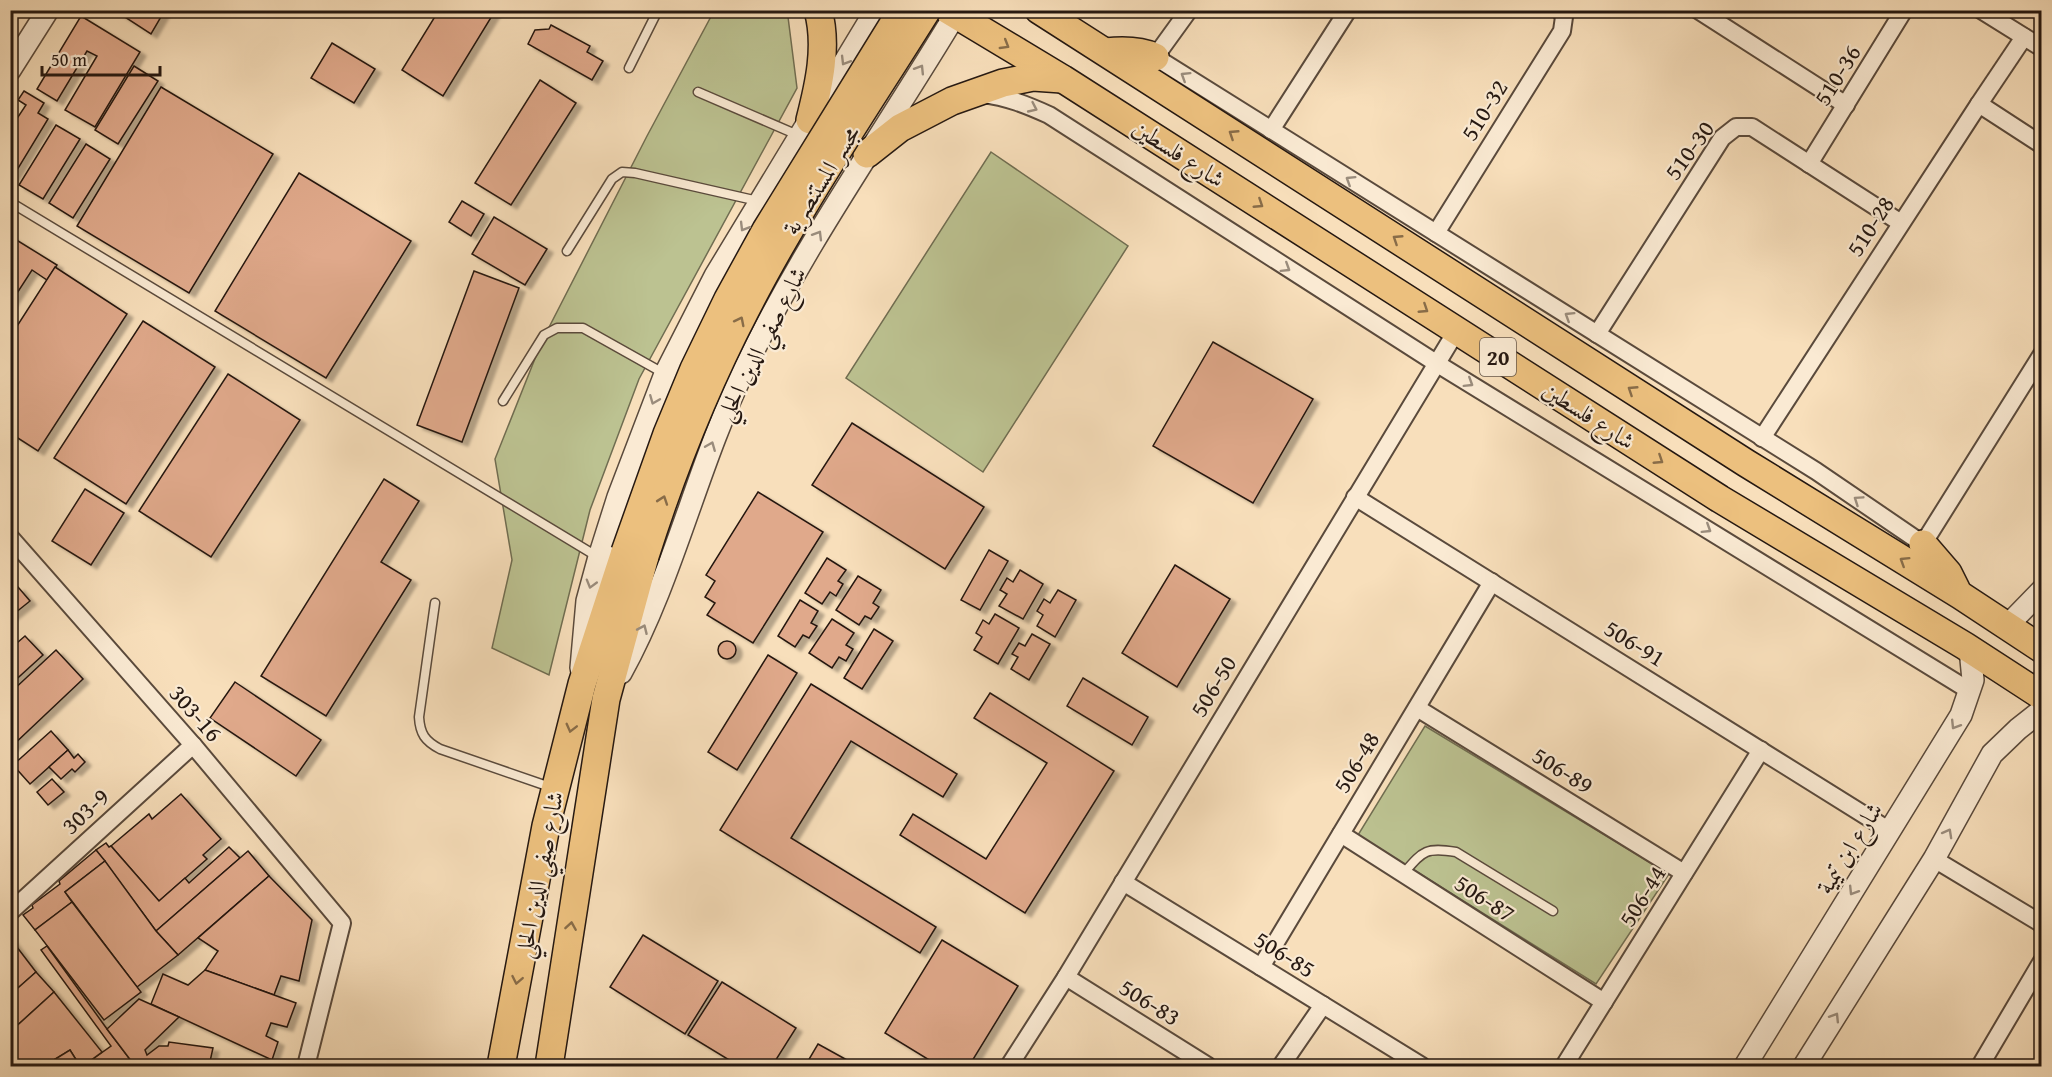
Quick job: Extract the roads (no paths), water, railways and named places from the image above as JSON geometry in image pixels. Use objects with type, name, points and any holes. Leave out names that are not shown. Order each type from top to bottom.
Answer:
[{"type":"main road","name":"مجسر المستنصرية","points":[[623,555],[667,434],[694,369],[728,299],[766,230],[902,10]]},
{"type":"main road","name":"مجسر المستنصرية","points":[[623,555],[667,490],[696,413],[746,309],[801,213],[927,10]]},
{"type":"main road","name":"شارع فلسطين","points":[[1040,10],[1746,463],[2042,649]]},
{"type":"main road","points":[[1072,10],[1096,46],[1144,52],[1155,57]]},
{"type":"main road","points":[[805,128],[820,79],[815,12]]},
{"type":"main road","name":"شارع فلسطين","points":[[954,12],[1063,79],[1720,499],[1970,649],[2042,696]]},
{"type":"main road","points":[[867,154],[908,123],[952,101],[1003,83],[1033,77],[1063,79]]},
{"type":"main road","points":[[1720,499],[1746,463]]},
{"type":"main road","points":[[1923,544],[1948,573],[1959,595]]},
{"type":"main road","name":"شارع صفي الدين الحلي","points":[[501,1066],[546,826],[582,684],[623,555]]},
{"type":"main road","name":"شارع صفي الدين الحلي","points":[[549,1066],[606,699],[623,555]]},
{"type":"street","points":[[10,70],[48,10]]},
{"type":"street","name":"شارع صفي الدين الحلي","points":[[623,555],[618,497],[665,374],[721,279],[760,201],[876,10]]},
{"type":"street","points":[[1189,10],[1155,57],[1816,471],[1923,544],[2042,354]]},
{"type":"street","points":[[1271,130],[1348,10]]},
{"type":"street","name":"510-32","points":[[1436,233],[1562,31],[1564,17],[1560,10]]},
{"type":"street","points":[[1698,10],[1846,105]]},
{"type":"street","name":"510-36","points":[[1809,164],[1904,10]]},
{"type":"street","points":[[1981,10],[2042,48]]},
{"type":"street","name":"شارع صفي الدين الحلي","points":[[606,699],[639,639],[723,414],[770,306],[954,12]]},
{"type":"street","name":"510-28","points":[[1762,438],[2024,37]]},
{"type":"street","points":[[977,93],[1026,104],[1048,116],[1436,363],[1970,691]]},
{"type":"street","points":[[1979,104],[2042,146]]},
{"type":"street","name":"510-30","points":[[1597,334],[1722,138],[1736,127],[1752,127],[1901,223]]},
{"type":"street","name":"506-50","points":[[1009,1066],[1066,977],[1457,330]]},
{"type":"street","name":"506-91","points":[[1355,497],[1890,831]]},
{"type":"street","name":"303-16","points":[[10,537],[193,745],[342,923],[306,1066]]},
{"type":"street","name":"506-48","points":[[1262,967],[1492,582]]},
{"type":"street","points":[[2007,626],[2042,590]]},
{"type":"street","name":"شارع ابن تيمية","points":[[1745,1066],[1961,715],[1973,680],[1970,649]]},
{"type":"street","name":"506-89","points":[[1417,708],[1684,873]]},
{"type":"street","points":[[1804,1066],[1934,859],[1992,754],[2042,710]]},
{"type":"street","name":"303-9","points":[[10,912],[193,745]]},
{"type":"street","name":"506-44","points":[[1564,1066],[1761,750]]},
{"type":"street","name":"506-87","points":[[1341,834],[1604,1002]]},
{"type":"street","points":[[1934,859],[2042,924]]},
{"type":"street","name":"506-85","points":[[1123,882],[1422,1066]]},
{"type":"street","points":[[1983,1065],[2042,961]]},
{"type":"street","name":"506-83","points":[[1066,977],[1204,1065]]},
{"type":"street","points":[[1281,1066],[1323,1005]]},
{"type":"lane","points":[[629,68],[658,10]]},
{"type":"lane","points":[[698,92],[805,128]]},
{"type":"lane","points":[[567,251],[612,179],[622,172],[760,201]]},
{"type":"lane","points":[[10,202],[623,555]]},
{"type":"lane","points":[[503,401],[544,335],[557,328],[583,328],[665,374]]},
{"type":"lane","points":[[435,603],[419,717],[422,735],[440,749],[556,789]]},
{"type":"lane","points":[[1403,874],[1422,852],[1440,849],[1456,852],[1553,910]]}]
